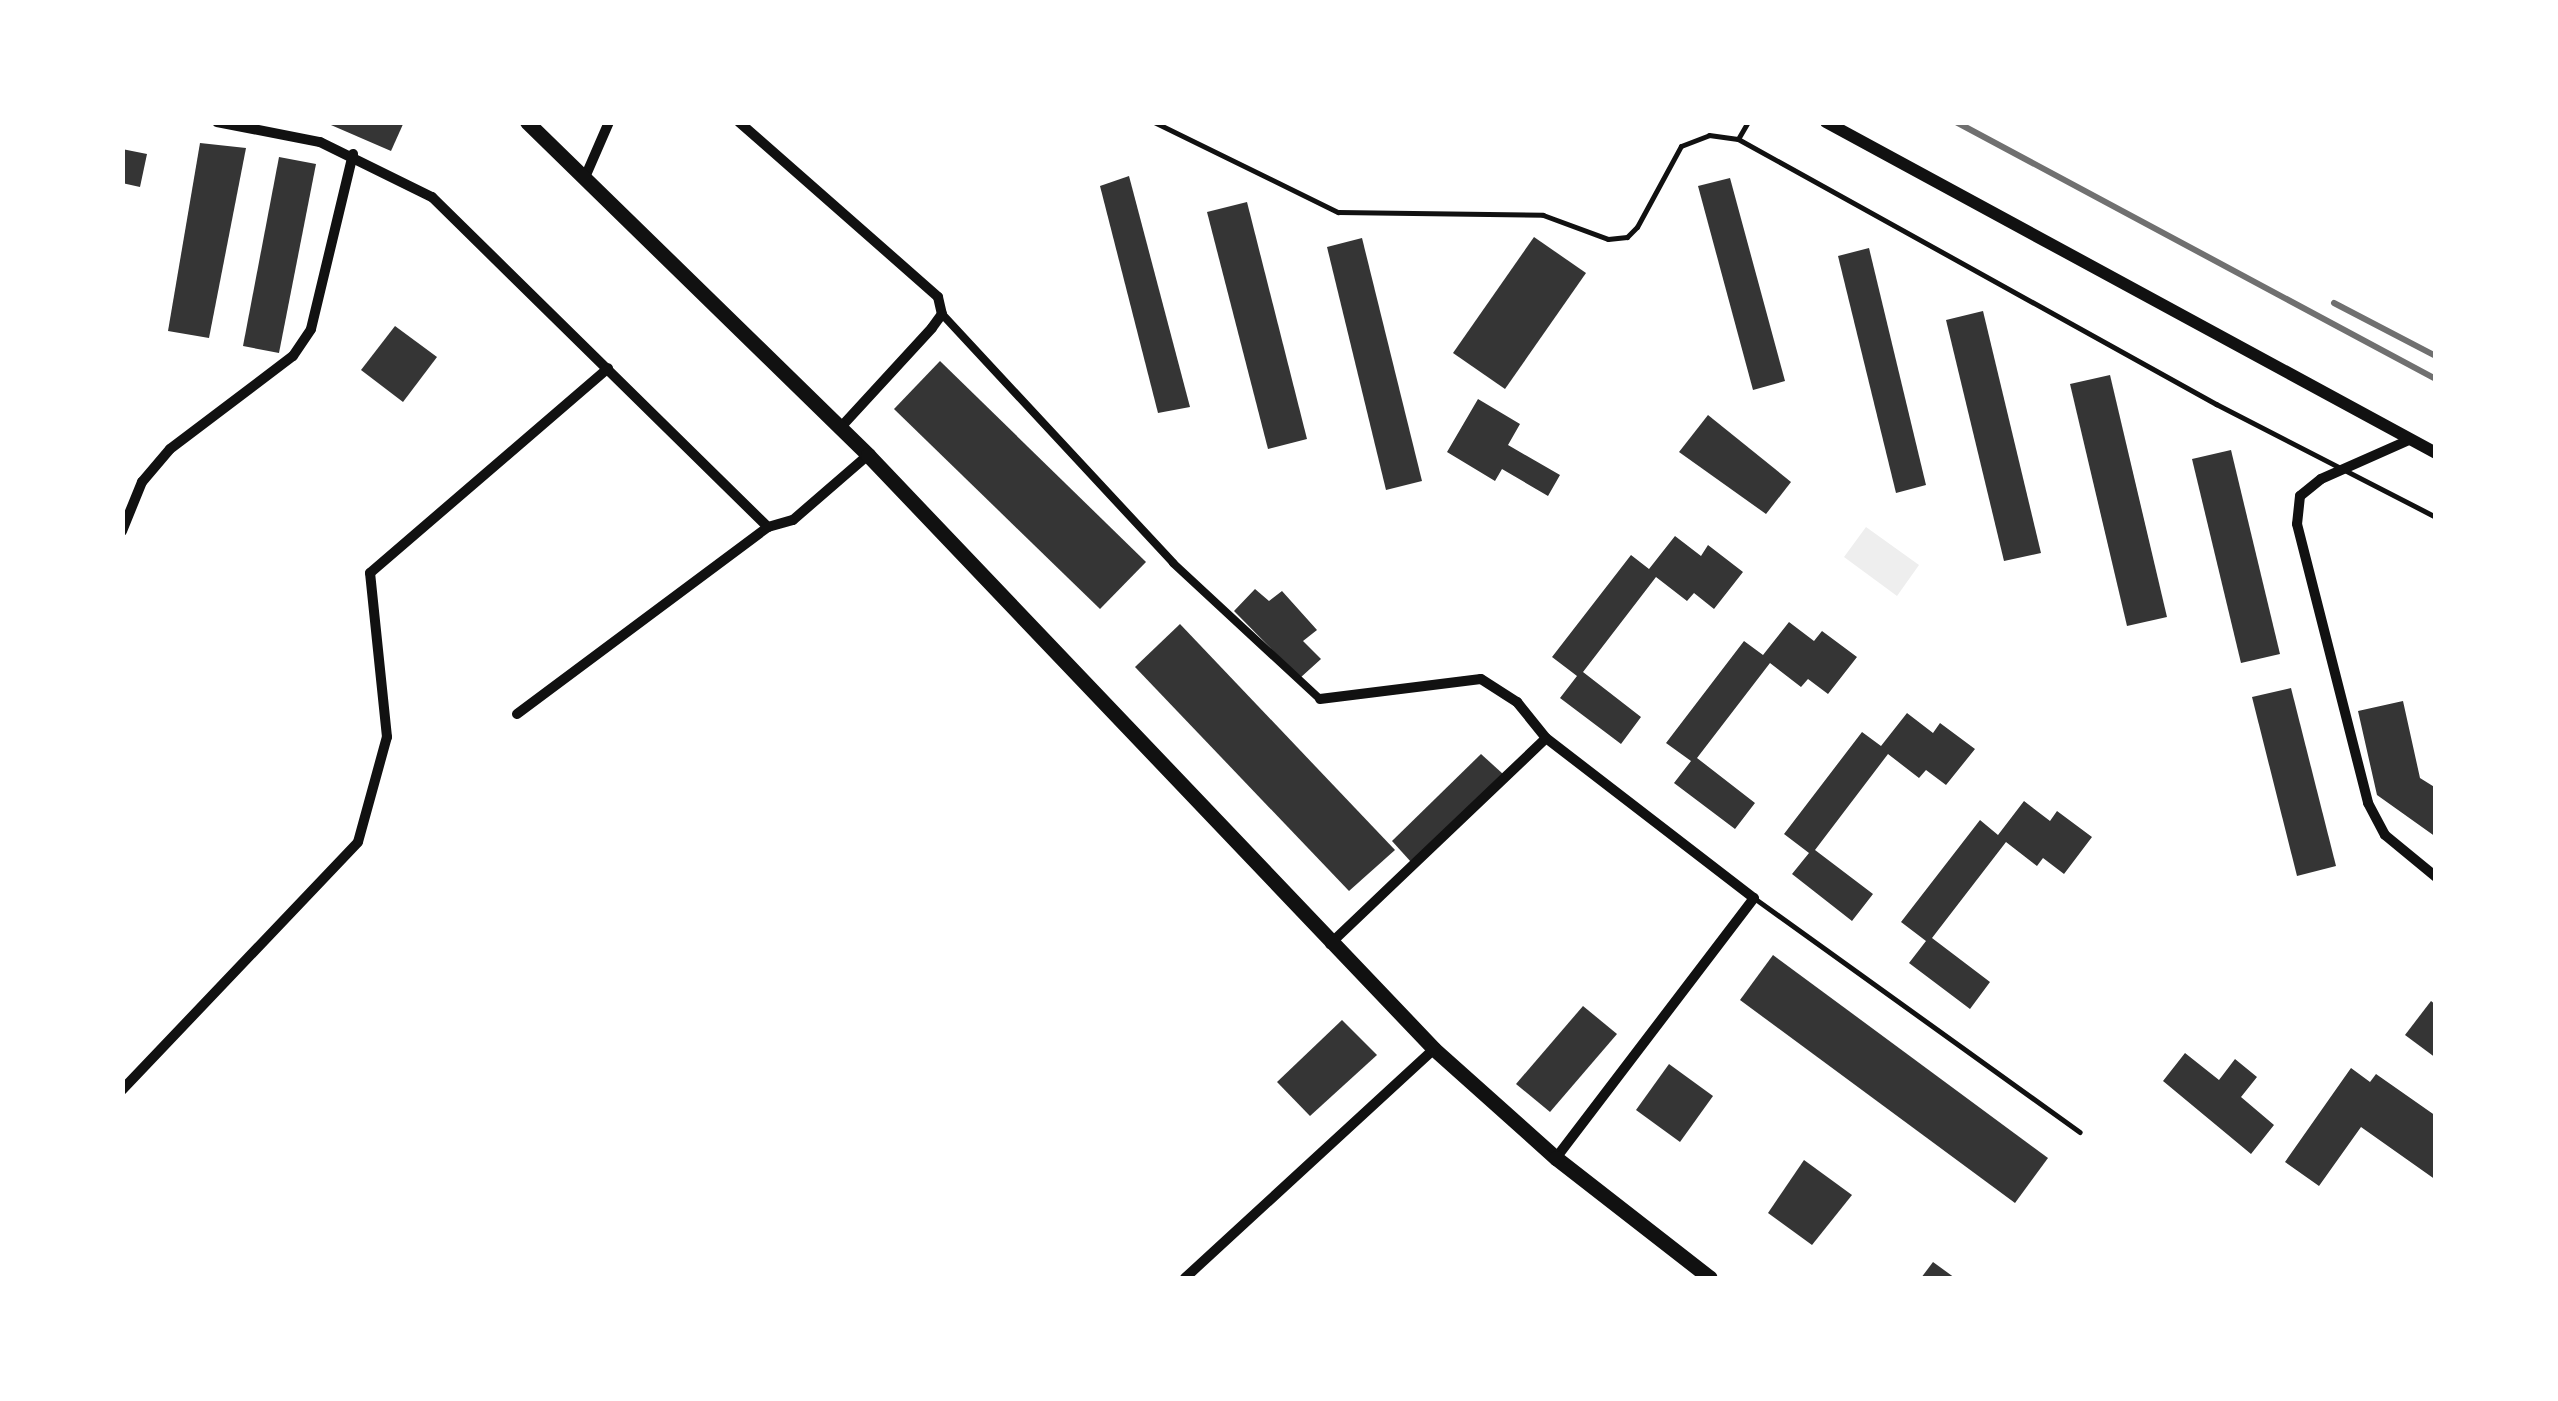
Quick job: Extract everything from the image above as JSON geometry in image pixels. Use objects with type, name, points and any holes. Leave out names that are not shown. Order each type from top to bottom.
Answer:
[{"type":"main road","points":[[527,122],[586,175],[868,456],[1434,1049],[1556,1158],[1710,1278]]},
{"type":"street","points":[[218,122],[353,154],[432,197],[768,527]]},
{"type":"street","points":[[586,175],[609,122]]},
{"type":"street","points":[[738,122],[938,297],[942,314],[1173,563],[1320,699],[1480,679],[1516,702],[1546,738],[1754,898],[1556,1158]]},
{"type":"street","points":[[1826,122],[2436,453]]},
{"type":"street","points":[[122,531],[142,482],[170,449],[294,356],[311,329],[353,154]]},
{"type":"street","points":[[840,428],[942,314]]},
{"type":"street","points":[[122,1090],[358,842],[387,737],[370,573],[608,368]]},
{"type":"street","points":[[2410,440],[2343,469],[2300,496],[2297,524],[2368,802],[2385,835],[2436,876]]},
{"type":"street","points":[[517,714],[768,527],[793,520],[868,456]]},
{"type":"street","points":[[1330,944],[1546,738]]},
{"type":"street","points":[[1185,1278],[1434,1049]]},
{"type":"lane","points":[[1154,122],[1338,212],[1543,214],[1608,240],[1627,237],[1681,146],[1709,135],[1738,139],[2436,517]]},
{"type":"lane","points":[[1738,139],[1748,122]]},
{"type":"lane","points":[[1754,898],[2080,1132]]},
{"type":"shaded area","points":[[1866,527],[1919,565],[1897,596],[1844,557]]},
{"type":"building","points":[[324,122],[404,122],[391,151]]},
{"type":"building","points":[[200,143],[246,148],[209,338],[168,331]]},
{"type":"building","points":[[122,149],[147,154],[140,187],[122,183]]},
{"type":"building","points":[[279,157],[316,164],[279,353],[243,346]]},
{"type":"building","points":[[1129,176],[1190,407],[1158,413],[1100,186]]},
{"type":"building","points":[[1730,178],[1785,381],[1753,390],[1698,186]]},
{"type":"building","points":[[1247,202],[1307,439],[1268,449],[1207,212]]},
{"type":"building","points":[[1534,237],[1586,273],[1505,389],[1453,353]]},
{"type":"building","points":[[1362,238],[1422,481],[1386,490],[1327,247]]},
{"type":"building","points":[[1869,248],[1926,485],[1896,493],[1838,256]]},
{"type":"building","points":[[1983,311],[2041,553],[2004,561],[1946,320]]},
{"type":"building","points":[[395,326],[437,357],[403,402],[361,370]]},
{"type":"building","points":[[940,361],[1146,562],[1100,609],[894,409]]},
{"type":"building","points":[[2110,375],[2167,617],[2127,626],[2070,384]]},
{"type":"building","points":[[1478,399],[1520,424],[1508,445],[1560,475],[1548,496],[1502,469],[1495,481],[1447,452]]},
{"type":"building","points":[[1708,415],[1791,482],[1766,514],[1679,452]]},
{"type":"building","points":[[2231,450],[2280,654],[2241,663],[2192,459]]},
{"type":"building","points":[[1675,536],[1701,556],[1708,545],[1743,572],[1714,609],[1694,593],[1687,601],[1656,577],[1583,672],[1641,717],[1621,744],[1560,698],[1577,676],[1552,657],[1631,555],[1649,569]]},
{"type":"building","points":[[1255,589],[1269,601],[1282,591],[1317,630],[1303,641],[1321,659],[1300,678],[1234,611]]},
{"type":"building","points":[[1789,622],[1814,641],[1822,631],[1857,657],[1828,694],[1808,679],[1801,687],[1770,663],[1697,758],[1755,803],[1735,829],[1674,783],[1691,761],[1666,743],[1744,641],[1763,655]]},
{"type":"building","points":[[1180,624],[1395,850],[1349,891],[1135,667]]},
{"type":"building","points":[[2291,688],[2336,866],[2297,876],[2252,697]]},
{"type":"building","points":[[2403,701],[2420,778],[2436,788],[2436,837],[2377,795],[2358,711]]},
{"type":"building","points":[[1907,713],[1933,733],[1940,723],[1975,749],[1946,785],[1926,770],[1919,778],[1888,754],[1815,850],[1873,894],[1852,921],[1792,874],[1809,853],[1784,834],[1862,732],[1881,746]]},
{"type":"building","points":[[1481,754],[1503,774],[1411,862],[1392,841]]},
{"type":"building","points":[[2024,801],[2050,821],[2057,811],[2092,837],[2064,874],[2043,858],[2037,866],[2006,842],[1932,938],[1990,982],[1970,1009],[1909,963],[1926,941],[1901,922],[1980,820],[1998,835]]},
{"type":"building","points":[[1773,955],[2048,1158],[2015,1203],[1740,1000]]},
{"type":"building","points":[[2431,1001],[2436,1005],[2436,1058],[2405,1035]]},
{"type":"building","points":[[1583,1006],[1617,1034],[1550,1112],[1516,1084]]},
{"type":"building","points":[[1342,1020],[1377,1055],[1310,1116],[1277,1082]]},
{"type":"building","points":[[2185,1053],[2219,1080],[2235,1059],[2257,1077],[2241,1097],[2274,1125],[2251,1154],[2163,1081]]},
{"type":"building","points":[[1669,1064],[1713,1096],[1680,1142],[1636,1110]]},
{"type":"building","points":[[2351,1068],[2370,1082],[2376,1074],[2436,1116],[2436,1180],[2361,1127],[2319,1186],[2285,1162]]},
{"type":"building","points":[[1804,1160],[1852,1195],[1812,1245],[1768,1213]]},
{"type":"building","points":[[1933,1262],[1955,1278],[1921,1278]]},
{"type":"railway","points":[[1956,122],[2436,379]]},
{"type":"railway","points":[[2334,303],[2436,356]]}]
